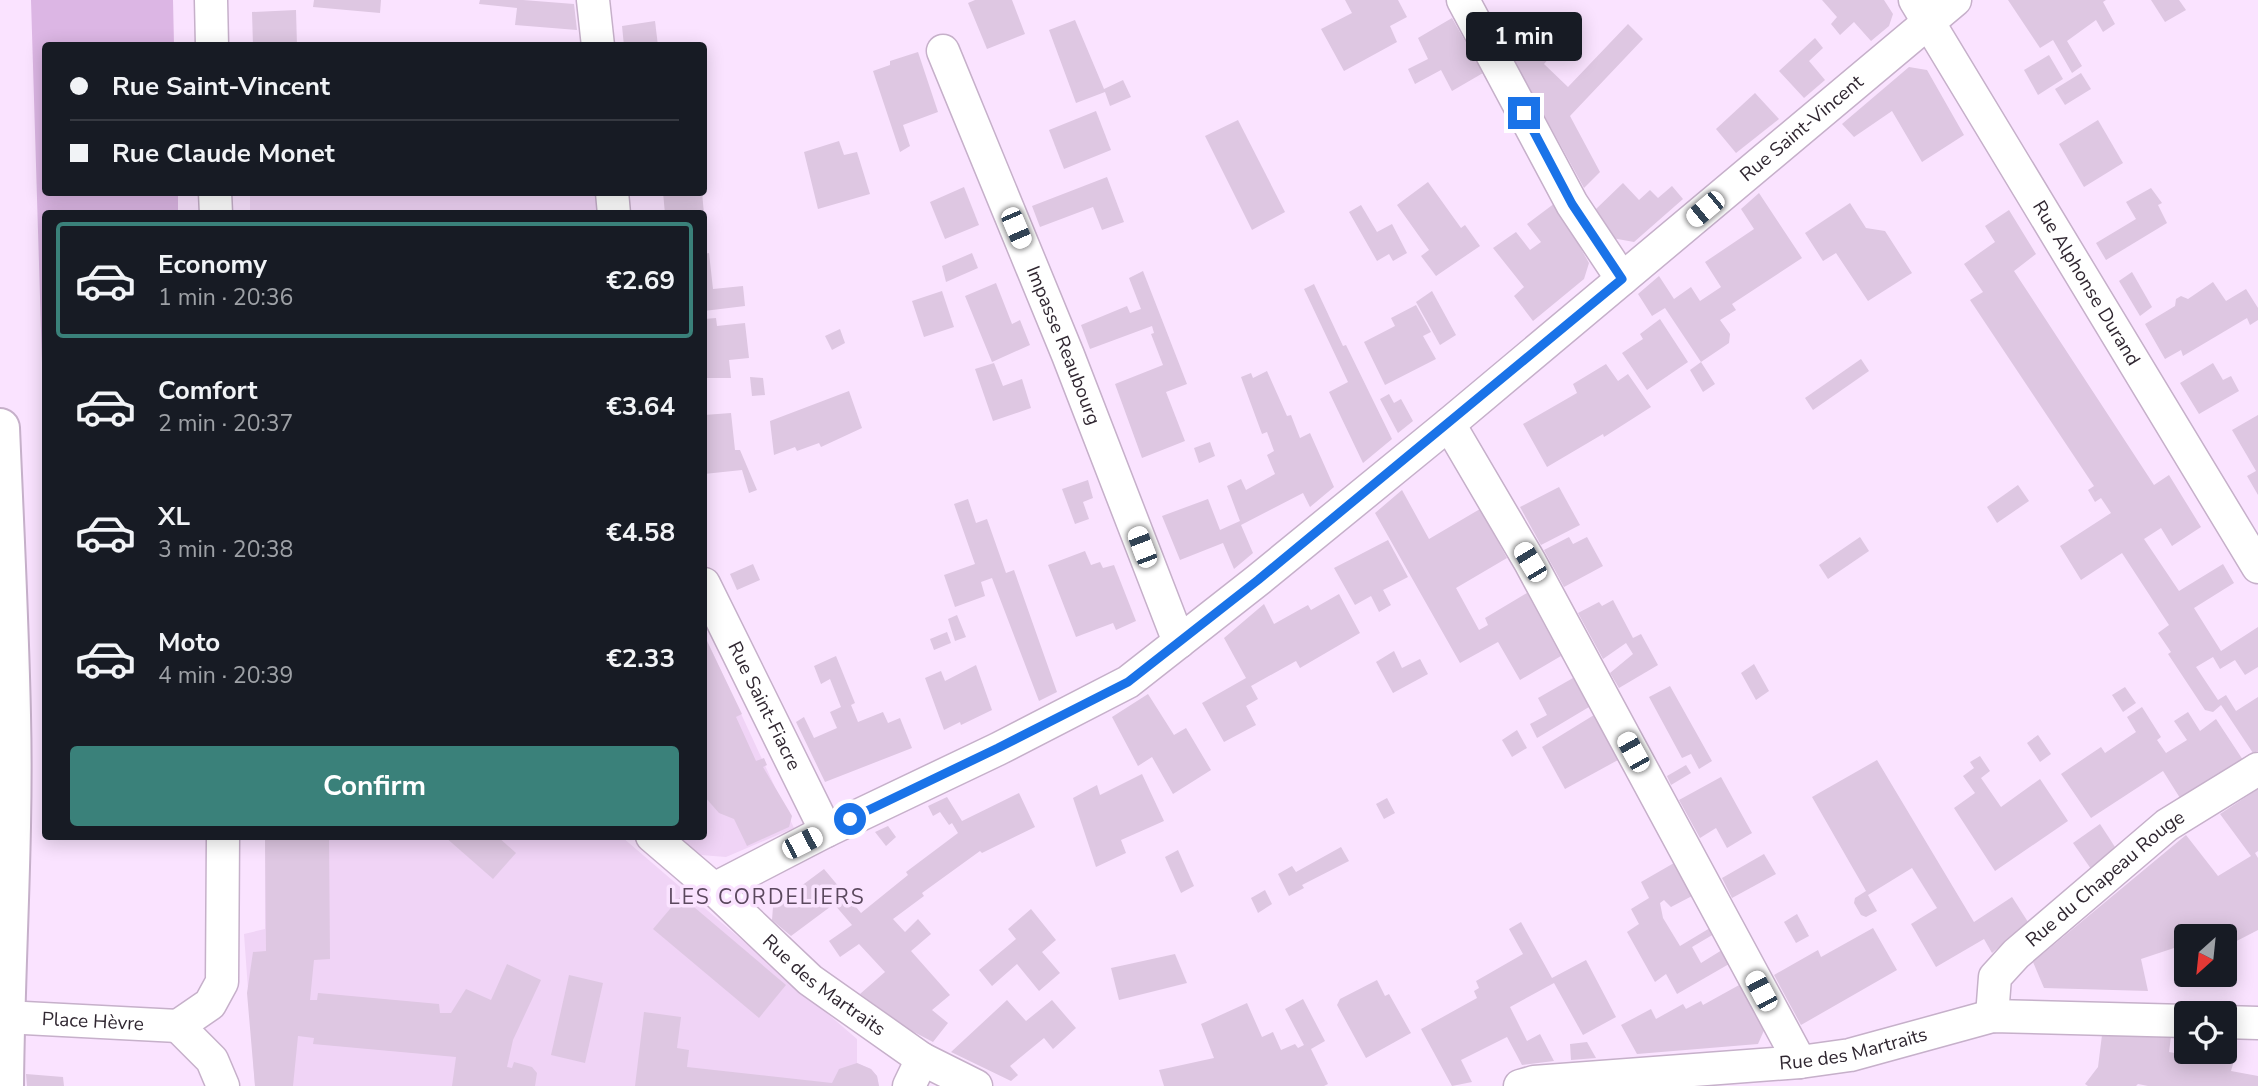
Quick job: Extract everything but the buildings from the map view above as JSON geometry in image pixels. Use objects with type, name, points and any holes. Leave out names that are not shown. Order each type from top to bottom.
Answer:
[{"type":"main road","points":[[0,428],[11,715],[11,902],[4,1086]]},
{"type":"street","points":[[211,0],[212,42]]},
{"type":"street","points":[[593,0],[598,42]]},
{"type":"street","points":[[1463,0],[1572,204],[1622,279]]},
{"type":"street","name":"Rue Saint-Vincent","points":[[714,889],[825,831],[1128,682],[1449,424],[1622,279],[1891,51],[1922,11],[1955,0]]},
{"type":"street","name":"Rue Alphonse Durand","points":[[1922,11],[2258,568]]},
{"type":"street","name":"Impasse Reaubourg","points":[[943,51],[1068,355],[1179,642]]},
{"type":"street","points":[[1449,424],[1530,562],[1800,1062]]},
{"type":"street","name":"Rue Saint-Fiacre","points":[[707,590],[825,831]]},
{"type":"street","name":"Rue du Chapeau Rouge","points":[[1992,1016],[1995,977],[2016,954],[2167,825],[2258,769]]},
{"type":"street","points":[[223,840],[222,982],[210,1004],[178,1026],[212,1060],[223,1086]]},
{"type":"street","name":"Rue des Martraits","points":[[657,840],[915,1073],[976,1086]]},
{"type":"street","name":"Rue des Martraits","points":[[1520,1086],[1534,1082],[1800,1062],[1850,1055],[1992,1016],[2174,1021]]},
{"type":"street","name":"Place Hèvre","points":[[5,1017],[178,1026]]},
{"type":"street","points":[[2237,1022],[2258,1023]]},
{"type":"shaded area","points":[[31,0],[173,0],[174,42],[42,42],[42,196],[178,196],[178,210],[42,210],[42,363]]},
{"type":"shaded area","points":[[250,196],[598,196],[600,210],[250,210]]},
{"type":"shaded area","points":[[707,640],[794,828],[726,857],[701,855],[683,840],[707,840]]},
{"type":"shaded area","points":[[265,840],[625,840],[857,1039],[857,1063],[871,1069],[877,1076],[879,1086],[255,1086],[244,934],[265,929]]},
{"type":"district","name":"LES CORDELIERS","points":[[767,897]]},
{"type":"route","points":[[850,819],[1128,682],[1258,580],[1622,279],[1572,204],[1524,113]]}]
